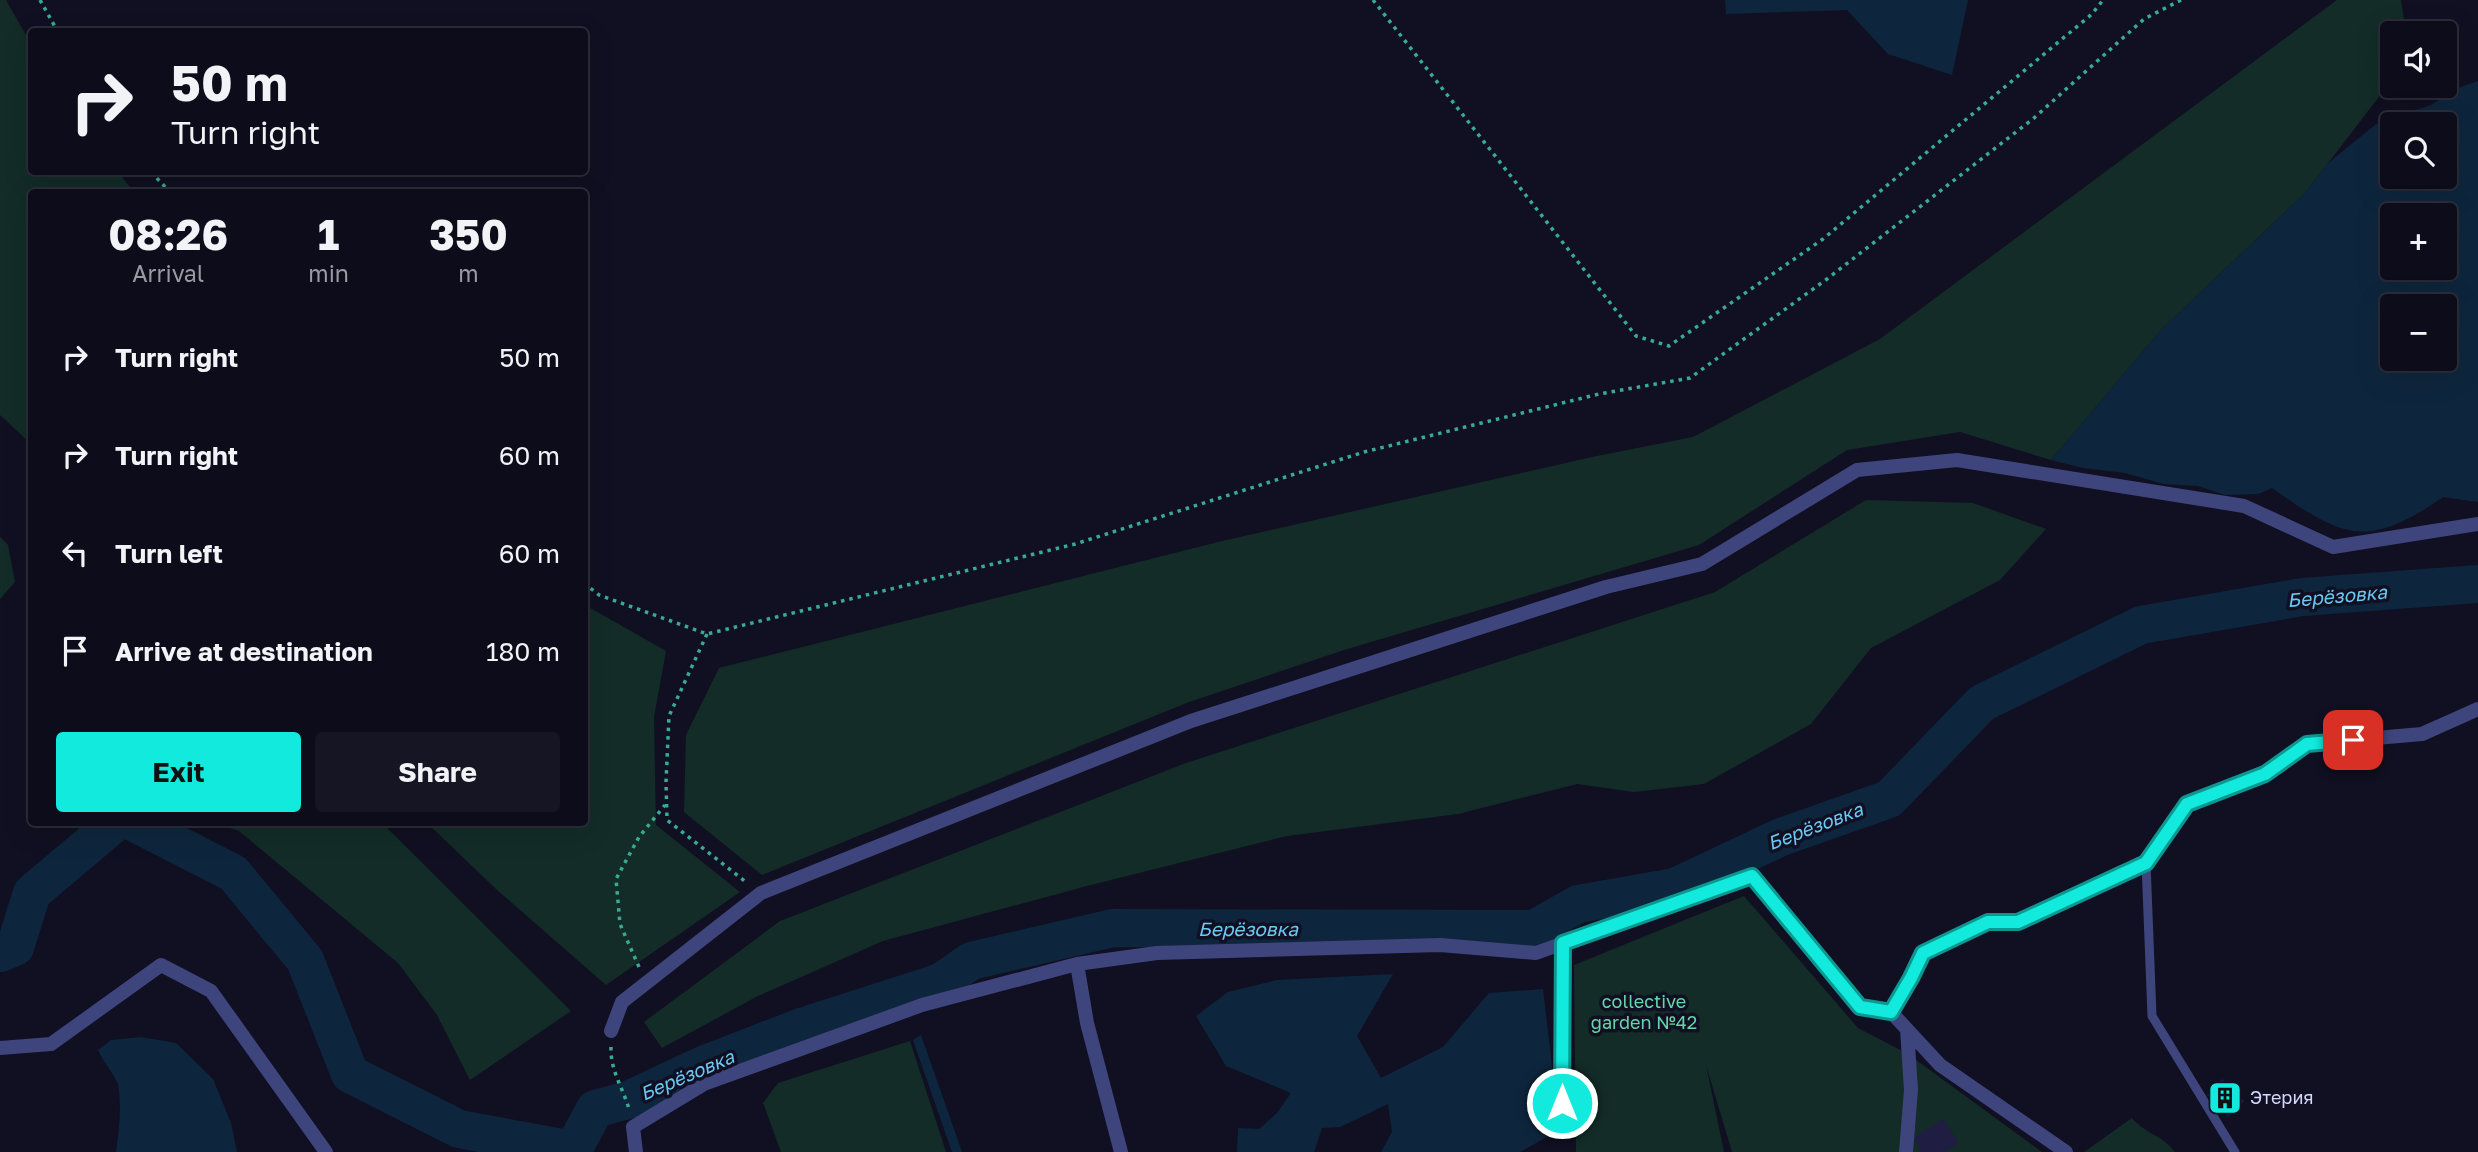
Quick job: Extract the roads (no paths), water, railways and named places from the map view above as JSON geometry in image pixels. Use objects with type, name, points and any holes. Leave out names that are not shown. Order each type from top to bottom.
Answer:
[{"type":"street","points":[[611,1031],[622,1002],[761,893],[1191,721],[1606,587],[1702,564],[1857,470],[1957,460],[2244,506],[2333,547],[2478,524]]},
{"type":"street","points":[[1891,1012],[1923,953],[1988,922],[2018,922],[2146,863],[2187,804],[2265,774],[2307,744],[2422,734],[2478,709]]},
{"type":"street","points":[[636,1152],[633,1127],[704,1084],[922,1005],[1077,964],[1157,953],[1440,945],[1536,953],[1752,876],[1860,1007],[1891,1012],[1940,1065],[2066,1152]]},
{"type":"street","points":[[1562,1103],[1563,943]]},
{"type":"street","points":[[1077,964],[1087,1023],[1121,1152]]},
{"type":"street","points":[[0,1048],[51,1044],[161,965],[211,991],[326,1152]]},
{"type":"street","points":[[1906,1152],[1912,1090],[1907,1029]]},
{"type":"lane","points":[[2146,863],[2152,1016],[2235,1152]]},
{"type":"water","points":[[1725,0],[1968,0],[1952,75],[1888,54],[1847,10],[1726,14]]},
{"type":"water","points":[[2478,81],[2478,502],[2443,497],[2394,525],[2374,531],[2356,531],[2337,527],[2318,518],[2272,488],[2258,494],[2225,495],[2198,486],[2164,484],[2125,473],[2083,468],[2051,460],[2161,330],[2305,193],[2328,163],[2380,121],[2380,189],[2457,189],[2457,112],[2409,112],[2431,105],[2442,98],[2457,98],[2457,88]]},
{"type":"water","points":[[1393,974],[1357,1036],[1381,1078],[1443,1047],[1489,993],[1543,989],[1556,1101],[1547,1137],[1520,1152],[1381,1152],[1392,1132],[1388,1104],[1340,1127],[1322,1128],[1314,1152],[1237,1152],[1238,1128],[1259,1129],[1277,1113],[1291,1093],[1226,1066],[1196,1016],[1228,992],[1277,980]]},
{"type":"water","points":[[921,1035],[962,1152],[952,1152],[913,1040]]},
{"type":"water","points":[[141,1037],[176,1043],[213,1079],[231,1123],[237,1152],[116,1152],[120,1109],[118,1084],[98,1050],[111,1040]]},
{"type":"waterway","name":"Берёзовка","points":[[141,826],[233,873],[305,960],[350,1074],[459,1129],[573,1150],[595,1109],[628,1100],[703,1065],[804,1026],[941,982],[971,961],[1113,928],[1534,929],[1578,904],[1675,887],[1781,837],[1889,799],[1982,703],[2141,625],[2302,597],[2478,584]]},
{"type":"waterway","name":"Берёзовка","points":[[0,953],[15,947],[32,893],[111,826]]},
{"type":"place","name":"Этерия","points":[[2225,1098]]},
{"type":"park label","name":"collective garden №42","points":[[1644,1012]]}]
